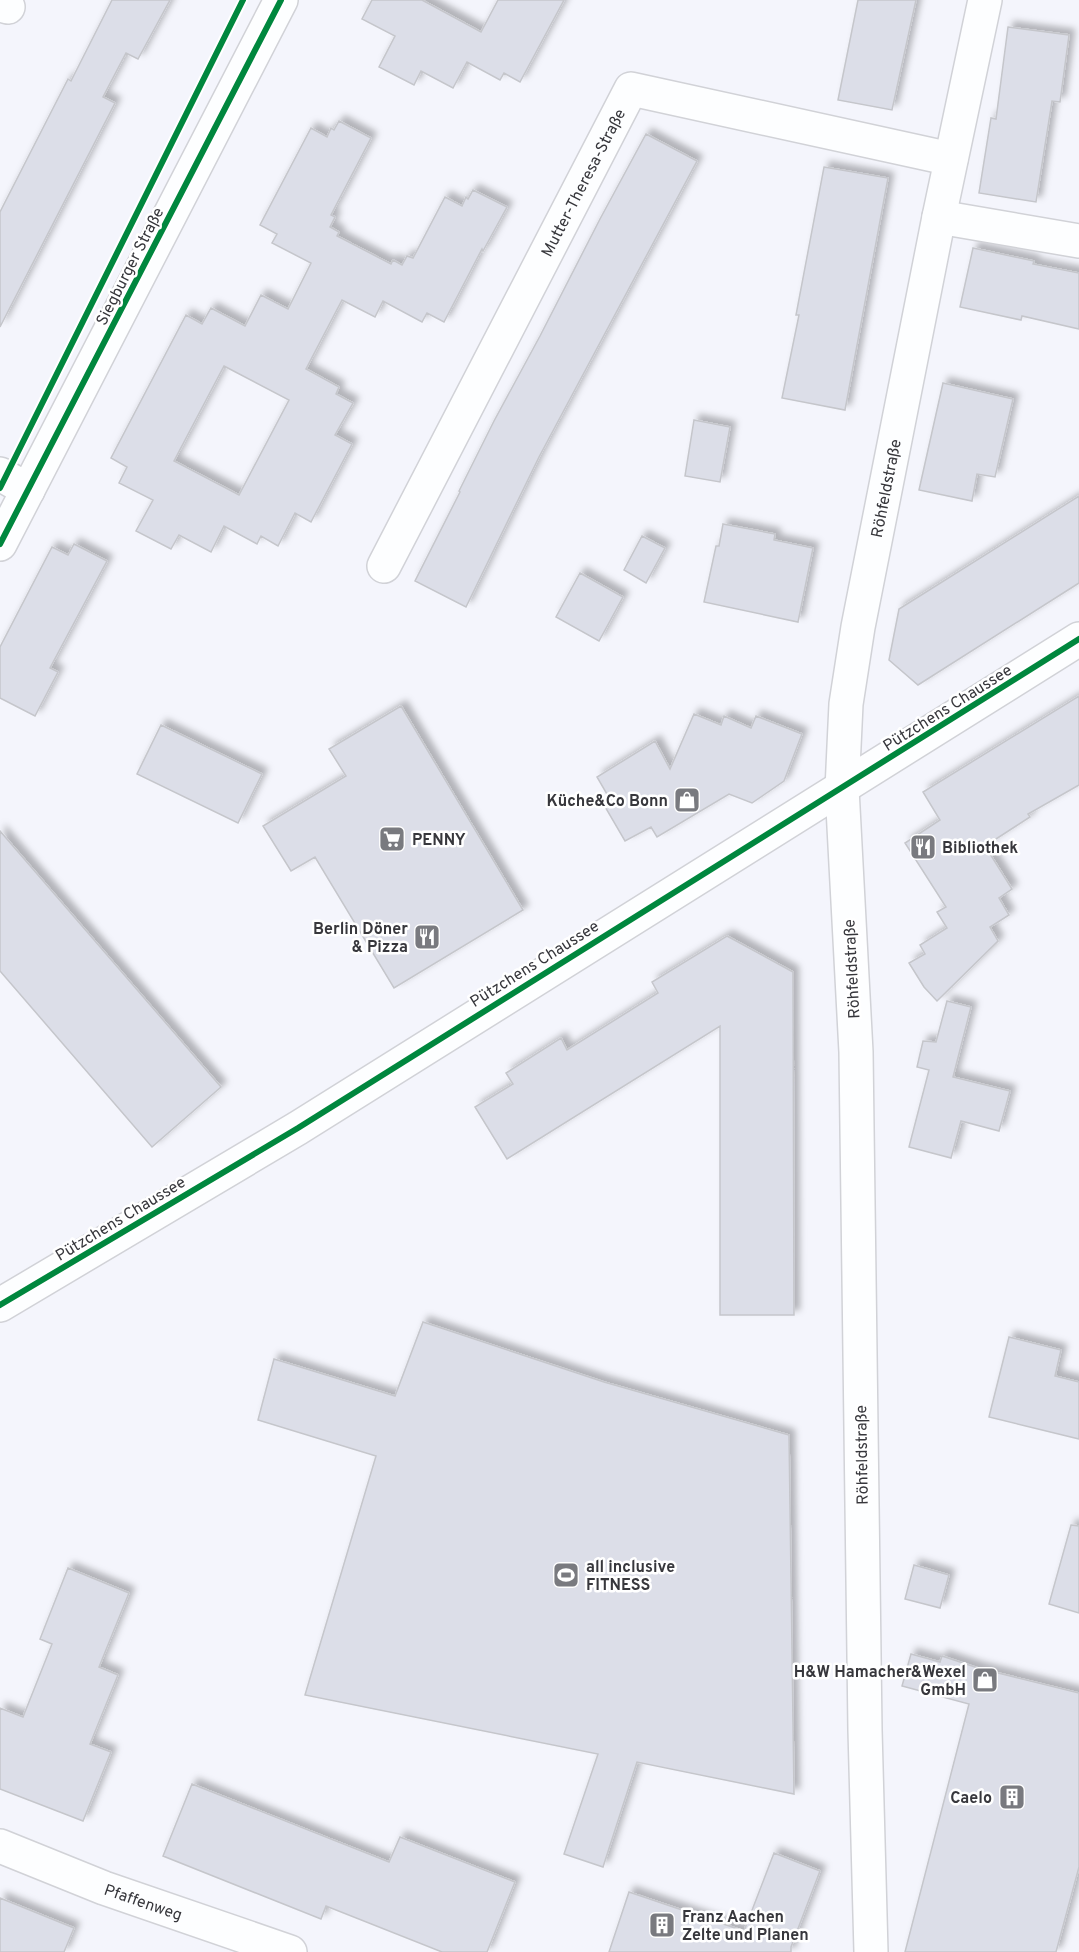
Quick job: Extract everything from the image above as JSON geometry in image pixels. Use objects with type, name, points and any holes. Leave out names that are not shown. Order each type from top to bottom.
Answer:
[{"type":"street","name":"Siegburger Straße","points":[[0,544],[281,0]]},
{"type":"street","name":"Röhfeldstraße","points":[[871,1952],[865,1718],[856,1052],[842,789],[846,704],[858,627],[939,217],[985,0]]},
{"type":"street","name":"Mutter-Theresa-Straße","points":[[384,566],[631,89],[951,159]]},
{"type":"street","points":[[939,217],[1079,242]]},
{"type":"street","points":[[0,474],[28,490]]},
{"type":"street","name":"Pützchens Chaussee","points":[[0,1305],[297,1128],[1079,639]]},
{"type":"street","name":"Pfaffenweg","points":[[0,1846],[104,1888],[290,1952]]},
{"type":"building","points":[[112,0],[170,0],[138,59],[126,53],[103,97],[115,103],[0,327],[0,212],[68,79],[71,81]]},
{"type":"building","points":[[372,0],[422,0],[481,32],[498,0],[564,0],[520,82],[504,73],[500,80],[467,62],[453,88],[421,71],[414,85],[379,67],[395,36],[362,19]]},
{"type":"building","points":[[858,0],[916,0],[892,110],[838,100]]},
{"type":"building","points":[[1008,27],[1069,35],[1060,102],[1052,101],[1036,202],[979,193],[991,118],[996,119]]},
{"type":"building","points":[[339,121],[371,138],[331,215],[335,217],[330,227],[339,232],[337,236],[391,264],[393,260],[402,265],[407,256],[413,258],[445,197],[462,206],[466,197],[468,199],[473,190],[507,207],[444,322],[427,313],[422,322],[383,301],[375,317],[342,300],[306,369],[339,387],[336,394],[353,403],[335,435],[352,444],[311,522],[295,513],[278,546],[261,536],[257,544],[224,526],[211,552],[179,535],[171,549],[136,531],[153,500],[119,483],[127,467],[111,458],[186,315],[202,324],[211,308],[245,326],[261,295],[288,309],[311,263],[272,243],[277,234],[260,225],[311,128],[327,137],[331,128],[334,130]],"holes":[[[224,366],[289,400],[239,495],[174,461]]]},
{"type":"building","points":[[646,134],[697,161],[539,457],[466,607],[415,581],[494,421]]},
{"type":"building","points":[[824,167],[888,178],[845,410],[782,398],[799,315],[796,315]]},
{"type":"building","points":[[973,248],[1079,273],[1079,329],[1022,316],[1021,320],[960,307]]},
{"type":"building","points":[[943,383],[1013,399],[995,477],[977,474],[972,501],[919,490]]},
{"type":"building","points":[[694,420],[730,427],[720,482],[685,476]]},
{"type":"building","points":[[1079,496],[1079,583],[918,685],[889,660],[899,609]]},
{"type":"building","points":[[723,524],[775,534],[774,540],[813,548],[798,622],[704,602]]},
{"type":"building","points":[[642,536],[665,548],[646,583],[624,570]]},
{"type":"building","points":[[74,544],[107,561],[50,668],[58,672],[35,716],[0,698],[0,647],[52,547],[68,555]]},
{"type":"building","points":[[580,573],[623,597],[599,641],[556,617]]},
{"type":"building","points":[[1079,696],[1079,785],[1028,814],[1030,817],[985,846],[1012,889],[999,898],[1009,915],[990,927],[998,941],[937,1001],[924,987],[909,963],[925,954],[920,945],[947,928],[937,912],[946,907],[905,843],[940,820],[923,792]]},
{"type":"building","name":"PENNY","points":[[401,706],[523,910],[394,988],[315,857],[291,871],[263,826],[346,776],[329,749]]},
{"type":"building","points":[[694,714],[721,725],[724,716],[751,728],[756,716],[802,734],[784,781],[752,803],[729,794],[657,837],[651,827],[625,841],[604,805],[611,801],[597,777],[655,741],[670,769]]},
{"type":"building","points":[[161,725],[262,774],[238,823],[137,774]]},
{"type":"building","points":[[0,831],[221,1087],[152,1147],[0,971]]},
{"type":"building","points":[[727,936],[793,972],[794,1315],[720,1315],[720,1026],[507,1159],[475,1107],[513,1084],[506,1073],[561,1038],[567,1050],[658,993],[652,982]]},
{"type":"building","points":[[947,1001],[971,1007],[953,1077],[1010,1091],[999,1131],[961,1121],[951,1158],[909,1147],[929,1070],[917,1067],[923,1041],[936,1042]]},
{"type":"building","name":"all inclusive FITNESS","points":[[423,1322],[604,1382],[789,1435],[794,1794],[637,1762],[603,1867],[564,1854],[598,1754],[305,1695],[376,1456],[258,1420],[274,1359],[395,1396]]},
{"type":"building","points":[[1009,1337],[1061,1350],[1055,1376],[1079,1382],[1079,1439],[989,1417]]},
{"type":"building","points":[[1071,1525],[1079,1526],[1079,1613],[1049,1604]]},
{"type":"building","points":[[914,1565],[949,1575],[940,1608],[905,1599]]},
{"type":"building","points":[[68,1568],[129,1593],[99,1667],[118,1675],[90,1744],[111,1752],[83,1821],[0,1789],[0,1708],[23,1717],[52,1644],[40,1639]]},
{"type":"building","name":"Caelo","points":[[911,1654],[940,1662],[942,1656],[978,1668],[1079,1693],[1079,1867],[1056,1952],[905,1952],[969,1704],[902,1686]]},
{"type":"building","points":[[192,1784],[389,1862],[400,1837],[515,1882],[487,1952],[442,1952],[326,1906],[321,1919],[163,1856]]},
{"type":"building","points":[[774,1853],[820,1871],[791,1952],[609,1952],[629,1892],[744,1931]]},
{"type":"building","points":[[0,1898],[74,1928],[64,1952],[0,1952]]},
{"type":"cycle path","points":[[0,488],[243,0]]},
{"type":"cycle path","points":[[0,544],[281,0]]},
{"type":"cycle path","points":[[0,1305],[298,1128],[1079,639]]},
{"type":"place","name":"Küche&Co Bonn","points":[[687,800]]},
{"type":"place","name":"PENNY","points":[[392,839]]},
{"type":"place","name":"Bibliothek","points":[[923,847]]},
{"type":"place","name":"Berlin Döner & Pizza","points":[[427,937]]},
{"type":"place","name":"all inclusive FITNESS","points":[[566,1575]]},
{"type":"place","name":"H&W Hamacher&Wexel GmbH","points":[[985,1680]]},
{"type":"place","name":"Caelo","points":[[1012,1797]]},
{"type":"place","name":"Franz Aachen Zelte und Planen","points":[[662,1925]]}]
